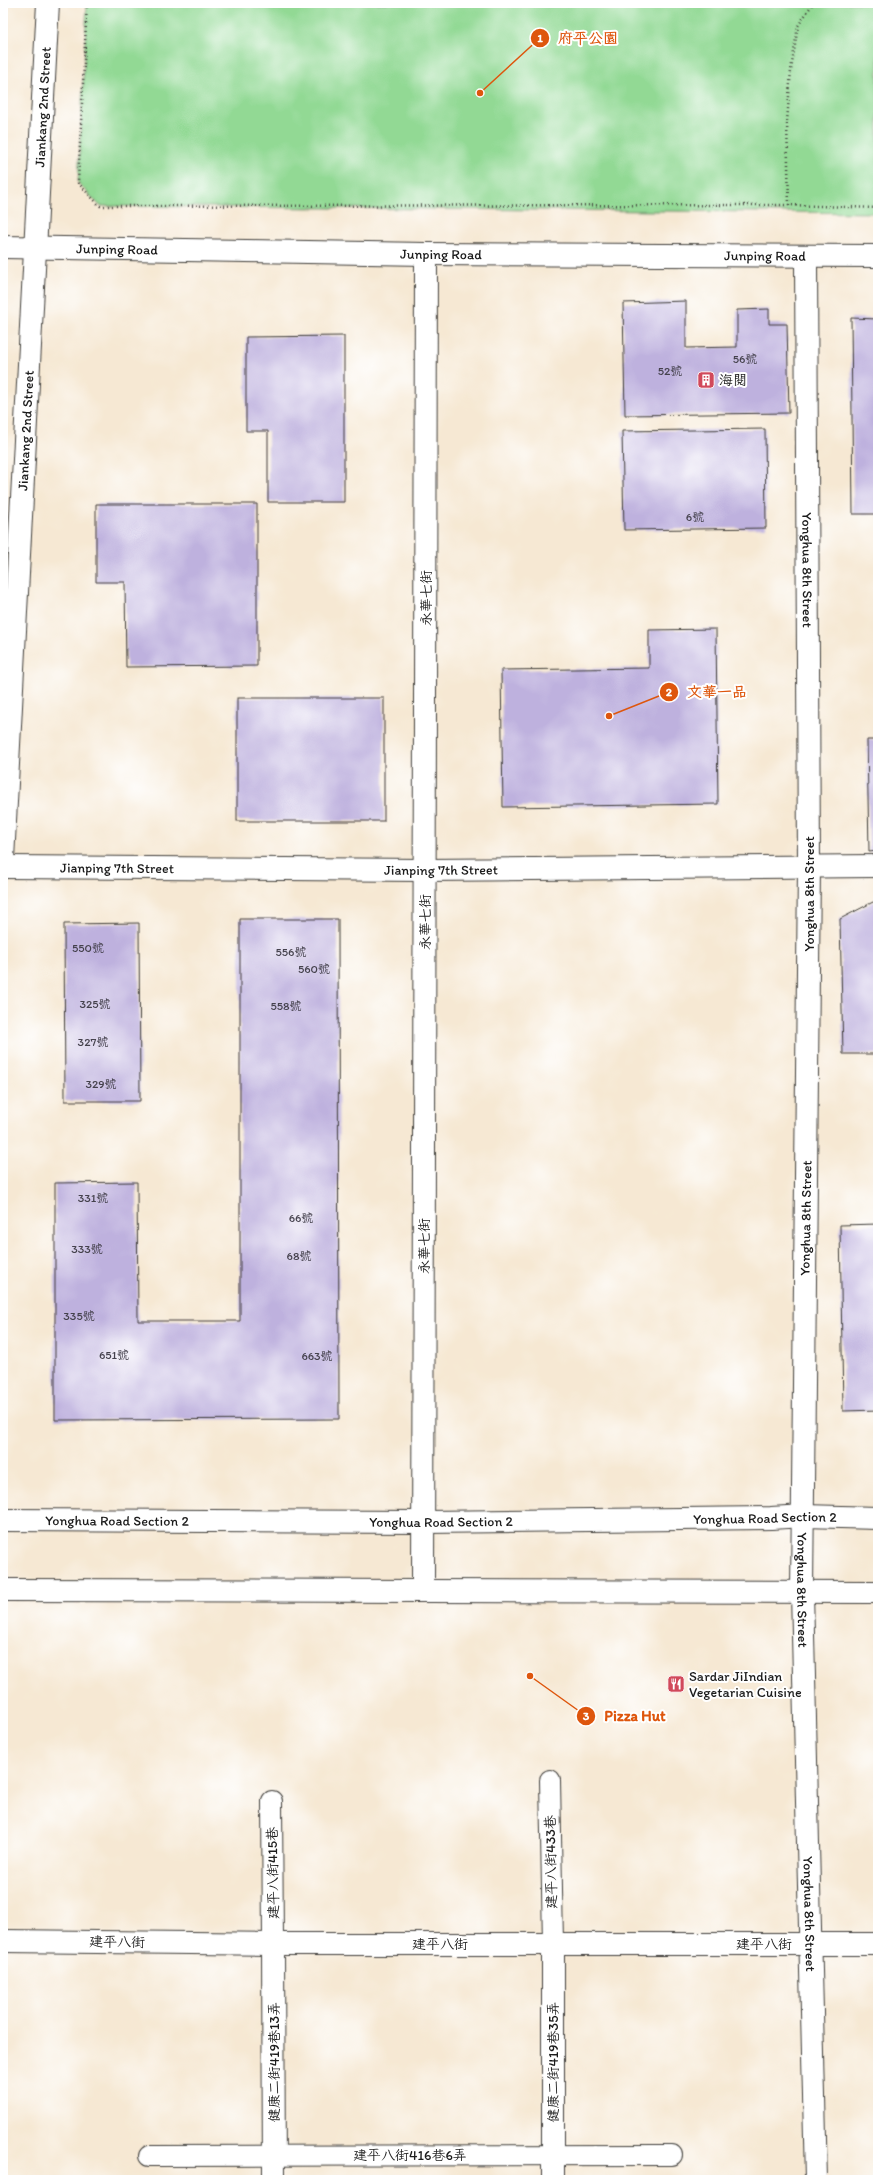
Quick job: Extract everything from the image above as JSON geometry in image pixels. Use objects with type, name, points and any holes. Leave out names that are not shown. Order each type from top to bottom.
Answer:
[{"type":"street","name":"Jiankang 2nd Street","points":[[3,859],[48,3]]},
{"type":"street","name":"Junping Road","points":[[3,247],[426,254],[878,256]]},
{"type":"street","name":"永華七街","points":[[423,1591],[426,254]]},
{"type":"street","name":"Yonghua 8th Street","points":[[806,256],[809,866],[804,1516],[802,1592],[812,1944],[816,2180]]},
{"type":"street","name":"Jianping 7th Street","points":[[3,867],[425,870],[878,866]]},
{"type":"street","name":"Yonghua Road Section 2","points":[[3,1520],[424,1522],[771,1518],[804,1516],[878,1518]]},
{"type":"street","points":[[3,1590],[878,1592]]},
{"type":"street","name":"建平八街","points":[[3,1941],[273,1944],[878,1944]]},
{"type":"street","name":"健康二街419巷13弄","points":[[273,1944],[274,2180]]},
{"type":"street","name":"健康二街419巷35弄","points":[[553,1944],[553,2180]]},
{"type":"lane","name":"建平八街433巷","points":[[550,1780],[553,1944]]},
{"type":"lane","name":"建平八街415巷","points":[[272,1801],[273,1944]]},
{"type":"lane","name":"建平八街416巷6弄","points":[[149,2156],[672,2155]]},
{"type":"path","points":[[87,3],[78,183],[100,206],[789,205],[878,208]]},
{"type":"path","points":[[789,205],[787,122],[791,70],[798,26],[813,3]]},
{"type":"green space","points":[[87,3],[878,3],[878,213],[100,206],[78,183]]},
{"type":"building","name":"海閱","points":[[686,301],[686,348],[737,347],[737,310],[769,309],[769,324],[787,324],[789,413],[625,415],[623,303]]},
{"type":"building","points":[[851,318],[878,319],[878,514],[853,514]]},
{"type":"building","points":[[344,336],[344,502],[268,502],[268,431],[246,431],[246,337]]},
{"type":"building","name":"海閱","points":[[765,429],[766,528],[624,530],[622,431]]},
{"type":"building","points":[[96,504],[257,504],[257,666],[126,667],[125,582],[96,582]]},
{"type":"building","points":[[716,629],[718,804],[503,807],[501,670],[649,668],[649,630]]},
{"type":"building","points":[[237,698],[384,698],[384,821],[237,821]]},
{"type":"building","points":[[867,740],[878,740],[878,851],[869,852]]},
{"type":"building","points":[[873,902],[878,902],[878,1054],[843,1054],[840,919]]},
{"type":"building","points":[[240,919],[338,919],[339,1419],[55,1420],[55,1183],[137,1182],[138,1321],[240,1321]]},
{"type":"building","points":[[139,923],[140,1101],[65,1101],[64,924]]},
{"type":"building","points":[[878,1224],[878,1410],[843,1411],[840,1225]]},
{"type":"place","name":"府平公園","points":[[480,93]]},
{"type":"place","name":"海閱","points":[[706,380]]},
{"type":"place","name":"文華一品","points":[[609,716]]},
{"type":"place","name":"Pizza Hut","points":[[530,1676]]},
{"type":"place","name":"Sardar JiIndian Vegetarian Cuisine","points":[[676,1684]]}]
